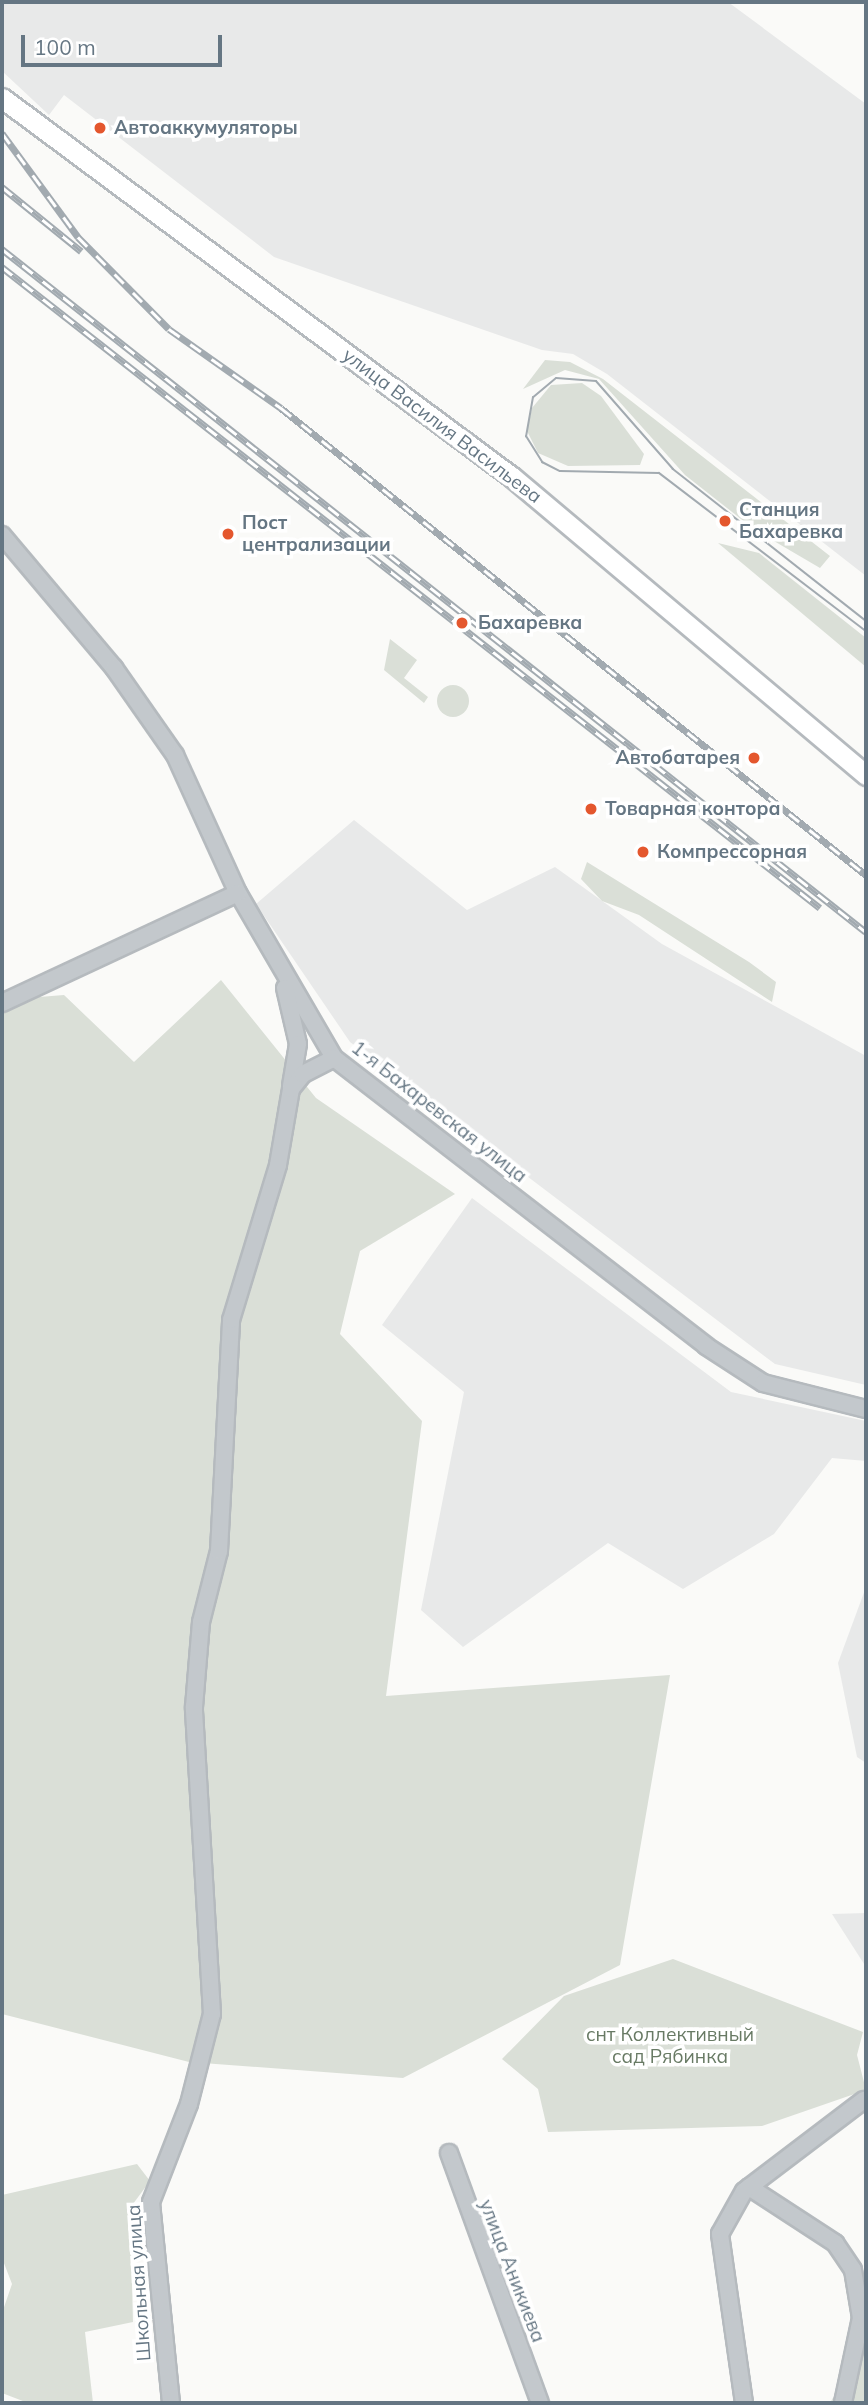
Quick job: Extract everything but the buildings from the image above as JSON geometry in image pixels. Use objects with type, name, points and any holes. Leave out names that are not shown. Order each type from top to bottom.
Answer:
[{"type":"main road","name":"улица Василия Васильева","points":[[2,98],[512,477],[866,775]]},
{"type":"street","name":"1-я Бахаревская улица","points":[[2,535],[114,668],[175,755],[238,893],[282,974],[334,1058],[717,1354],[763,1383],[866,1409]]},
{"type":"street","points":[[3,1000],[238,893]]},
{"type":"street","name":"Школьная улица","points":[[171,2403],[151,2202],[169,2163],[212,2014],[194,1707],[201,1622],[219,1550],[231,1320],[278,1165],[298,1044],[282,974]]},
{"type":"street","points":[[291,1089],[303,1074],[334,1058]]},
{"type":"street","points":[[744,2403],[720,2234],[749,2187],[864,2100]]},
{"type":"street","name":"улица Аникиева","points":[[449,2153],[540,2403]]},
{"type":"street","points":[[749,2187],[835,2243],[853,2270],[861,2318],[843,2403]]},
{"type":"shaded area","points":[[2,2],[728,2],[866,104],[866,576],[607,374],[573,354],[542,350],[274,257],[64,95],[49,115],[2,71]]},
{"type":"shaded area","points":[[354,820],[467,910],[555,867],[662,944],[866,1056],[866,1385],[775,1364],[350,1042],[256,904]]},
{"type":"shaded area","points":[[472,1198],[731,1392],[866,1421],[866,1461],[832,1458],[774,1534],[683,1589],[608,1543],[463,1647],[421,1610],[464,1392],[382,1325]]},
{"type":"shaded area","points":[[866,1587],[866,1763],[857,1757],[838,1663]]},
{"type":"shaded area","points":[[866,1913],[866,1967],[832,1914]]},
{"type":"green space","points":[[545,360],[570,362],[603,379],[830,556],[820,568],[755,530],[685,475],[599,379],[565,370],[523,389]]},
{"type":"green space","points":[[582,383],[601,396],[644,454],[640,465],[568,466],[538,453],[527,431],[532,408],[551,385]]},
{"type":"green space","points":[[718,543],[759,553],[866,638],[866,667]]},
{"type":"green space","points":[[390,639],[417,660],[404,678],[428,697],[424,703],[384,670]]},
{"type":"green space","points":[[453,685],[464,690],[469,701],[464,712],[453,717],[442,712],[437,701],[442,690]]},
{"type":"green space","points":[[587,862],[749,962],[776,982],[772,1002],[639,915],[602,901],[581,879]]},
{"type":"green space","points":[[221,980],[316,1098],[455,1194],[360,1251],[340,1334],[422,1421],[386,1696],[670,1675],[620,1965],[403,2078],[189,2062],[2,2014],[2,1000],[64,995],[134,1062]]},
{"type":"green space","name":"снт Коллективный сад Рябинка","points":[[673,1959],[863,2032],[857,2055],[866,2090],[762,2126],[548,2132],[538,2089],[502,2059],[564,1996]]},
{"type":"green space","points":[[137,2164],[150,2181],[130,2208],[133,2322],[85,2332],[93,2403],[28,2403],[2,2393],[2,2313],[12,2284],[2,2258],[2,2195]]},
{"type":"green space","points":[[866,2341],[866,2403],[830,2403]]},
{"type":"tram line","points":[[866,621],[673,469],[596,381],[556,378],[533,397],[526,436],[542,462],[560,471],[659,473],[866,631]]},
{"type":"railway","points":[[2,133],[78,237],[169,329],[281,408],[866,875]]},
{"type":"railway","points":[[2,187],[81,251]]},
{"type":"railway","points":[[2,249],[866,932]]},
{"type":"railway","points":[[2,267],[820,908]]},
{"type":"place","name":"Автоаккумуляторы","points":[[100,128]]},
{"type":"place","name":"Станция Бахаревка","points":[[725,521]]},
{"type":"place","name":"Пост централизации","points":[[228,534]]},
{"type":"place","name":"Бахаревка","points":[[462,623]]},
{"type":"place","name":"Автобатарея","points":[[754,758]]},
{"type":"place","name":"Товарная контора","points":[[591,809]]},
{"type":"place","name":"Компрессорная","points":[[643,852]]}]
